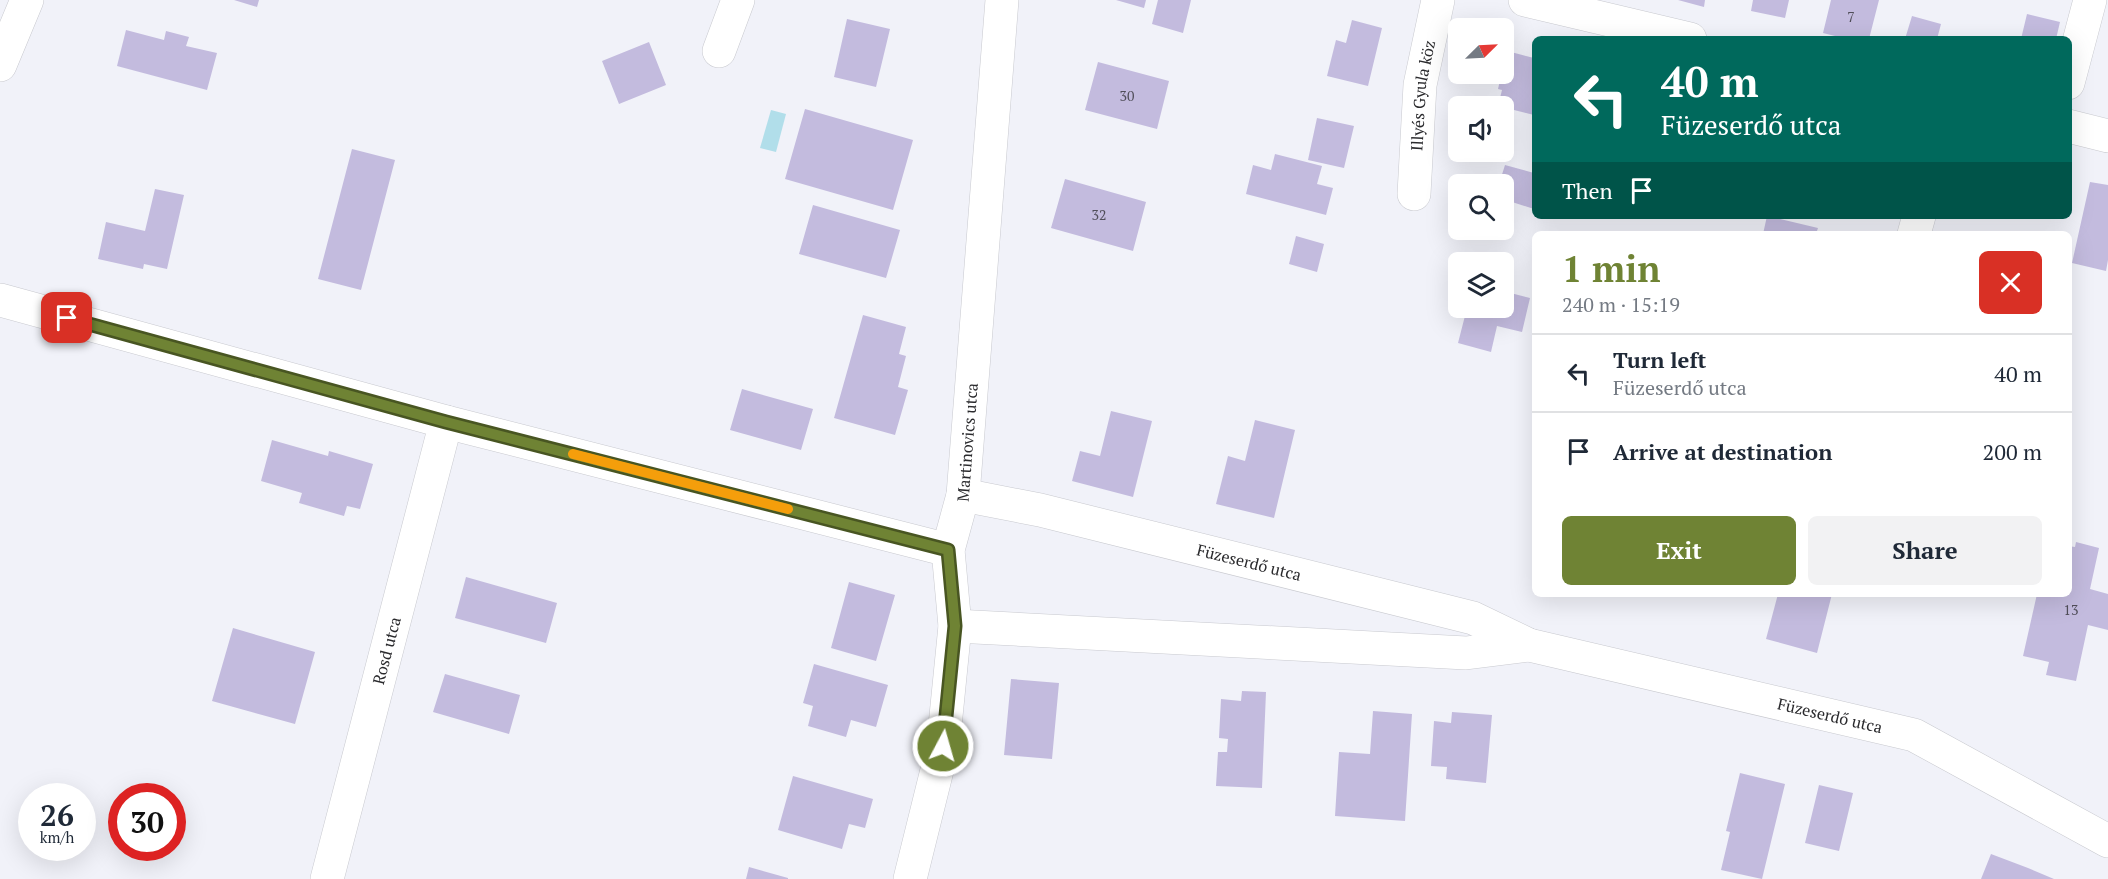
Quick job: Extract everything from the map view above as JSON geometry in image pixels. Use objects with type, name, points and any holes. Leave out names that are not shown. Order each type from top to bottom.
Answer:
[{"type":"street","points":[[0,65],[27,0]]},
{"type":"street","points":[[719,51],[738,0]]},
{"type":"street","name":"Martinovics utca","points":[[910,879],[943,746],[955,626],[948,550],[963,495],[1002,0]]},
{"type":"street","name":"Illyés Gyula köz","points":[[1414,194],[1420,85],[1438,0]]},
{"type":"street","points":[[1525,0],[1677,36]]},
{"type":"street","points":[[2072,67],[2090,0]]},
{"type":"street","points":[[2072,127],[2108,136]]},
{"type":"street","points":[[0,300],[446,422],[948,550]]},
{"type":"street","name":"Rosd utca","points":[[327,879],[446,422]]},
{"type":"street","name":"Füzeserdő utca","points":[[963,495],[1040,510],[1473,618],[1529,645],[1914,735],[2108,840]]},
{"type":"street","name":"Füzeserdő utca","points":[[955,626],[1466,652],[1529,645]]},
{"type":"water","points":[[771,110],[786,114],[776,152],[760,148]]},
{"type":"building","points":[[234,0],[259,0],[257,7]]},
{"type":"building","points":[[1116,0],[1146,0],[1144,8]]},
{"type":"building","points":[[1158,0],[1191,0],[1183,33],[1152,24]]},
{"type":"building","points":[[1678,0],[1705,0],[1704,7]]},
{"type":"building","points":[[1753,0],[1789,0],[1785,18],[1751,11]]},
{"type":"building","points":[[1831,0],[1879,0],[1870,36],[1835,36],[1823,33]]},
{"type":"building","points":[[2027,14],[2060,22],[2057,36],[2022,36]]},
{"type":"building","points":[[1912,16],[1941,24],[1938,36],[1906,36]]},
{"type":"building","points":[[847,19],[890,29],[876,87],[834,77]]},
{"type":"building","points":[[1352,20],[1382,28],[1368,86],[1327,76],[1336,40],[1346,43]]},
{"type":"building","points":[[126,30],[164,40],[166,31],[189,37],[186,46],[217,53],[207,90],[117,66]]},
{"type":"building","points":[[649,42],[666,85],[619,104],[602,61]]},
{"type":"building","points":[[1514,53],[1532,57],[1532,114],[1514,110],[1514,96],[1500,96],[1502,90],[1498,89],[1499,84],[1514,84]]},
{"type":"building","points":[[1098,62],[1169,81],[1157,129],[1085,110]]},
{"type":"building","points":[[805,109],[913,140],[893,210],[785,179]]},
{"type":"building","points":[[1317,118],[1354,126],[1344,168],[1308,160]]},
{"type":"building","points":[[352,149],[395,160],[361,290],[318,279]]},
{"type":"building","points":[[1275,154],[1322,166],[1317,184],[1333,188],[1326,215],[1246,194],[1253,165],[1271,170]]},
{"type":"building","points":[[1505,165],[1532,172],[1532,208],[1514,203],[1514,174],[1502,174]]},
{"type":"building","points":[[1065,179],[1146,202],[1133,251],[1051,228]]},
{"type":"building","points":[[2090,182],[2108,185],[2106,271],[2072,263]]},
{"type":"building","points":[[155,189],[184,195],[167,269],[144,264],[143,269],[98,259],[106,222],[145,231]]},
{"type":"building","points":[[813,205],[900,230],[886,278],[799,254]]},
{"type":"building","points":[[1766,219],[1780,219],[1818,228],[1817,231],[1764,231]]},
{"type":"building","points":[[1296,236],[1324,244],[1317,272],[1289,264]]},
{"type":"building","points":[[1514,294],[1530,298],[1522,332],[1497,326],[1491,352],[1458,343],[1464,318],[1514,318]]},
{"type":"building","points":[[863,315],[906,327],[899,354],[906,356],[898,387],[908,390],[895,435],[834,418]]},
{"type":"building","points":[[742,389],[813,409],[801,450],[730,430]]},
{"type":"building","points":[[1111,411],[1152,421],[1133,497],[1072,481],[1080,451],[1100,456]]},
{"type":"building","points":[[1255,420],[1295,430],[1274,518],[1216,504],[1228,456],[1245,461]]},
{"type":"building","points":[[272,440],[328,456],[329,451],[373,464],[360,509],[347,506],[344,516],[299,503],[302,493],[261,481]]},
{"type":"building","points":[[2076,542],[2099,548],[2090,589],[2108,594],[2108,630],[2088,625],[2076,681],[2046,675],[2049,662],[2023,656],[2036,597],[2072,597],[2072,547],[2075,547]]},
{"type":"building","points":[[466,577],[557,603],[546,643],[455,618]]},
{"type":"building","points":[[849,582],[895,595],[876,661],[831,648]]},
{"type":"building","points":[[1777,597],[1831,597],[1817,653],[1766,639]]},
{"type":"building","points":[[233,628],[315,652],[295,724],[212,701]]},
{"type":"building","points":[[814,664],[888,685],[876,727],[851,720],[846,737],[808,726],[813,706],[803,703]]},
{"type":"building","points":[[445,674],[520,695],[509,734],[433,712]]},
{"type":"building","points":[[1011,679],[1059,683],[1052,759],[1004,755]]},
{"type":"building","points":[[1242,691],[1266,692],[1262,788],[1216,786],[1218,752],[1227,752],[1228,739],[1219,738],[1221,699],[1241,701]]},
{"type":"building","points":[[1373,711],[1412,714],[1405,821],[1335,816],[1339,752],[1370,754]]},
{"type":"building","points":[[1452,712],[1492,715],[1486,783],[1446,779],[1447,767],[1431,766],[1434,721],[1451,723]]},
{"type":"building","points":[[1740,773],[1785,784],[1762,879],[1721,870],[1730,832],[1726,831]]},
{"type":"building","points":[[793,776],[873,799],[865,828],[849,824],[842,849],[778,830]]},
{"type":"building","points":[[1819,785],[1853,793],[1839,851],[1805,843]]},
{"type":"building","points":[[1991,854],[2028,868],[2054,879],[1981,879]]},
{"type":"building","points":[[749,867],[788,878],[788,879],[746,879]]},
{"type":"slow traffic","points":[[573,454],[788,509]]},
{"type":"route","points":[[67,318],[446,422],[948,550],[955,626],[943,746]]}]
